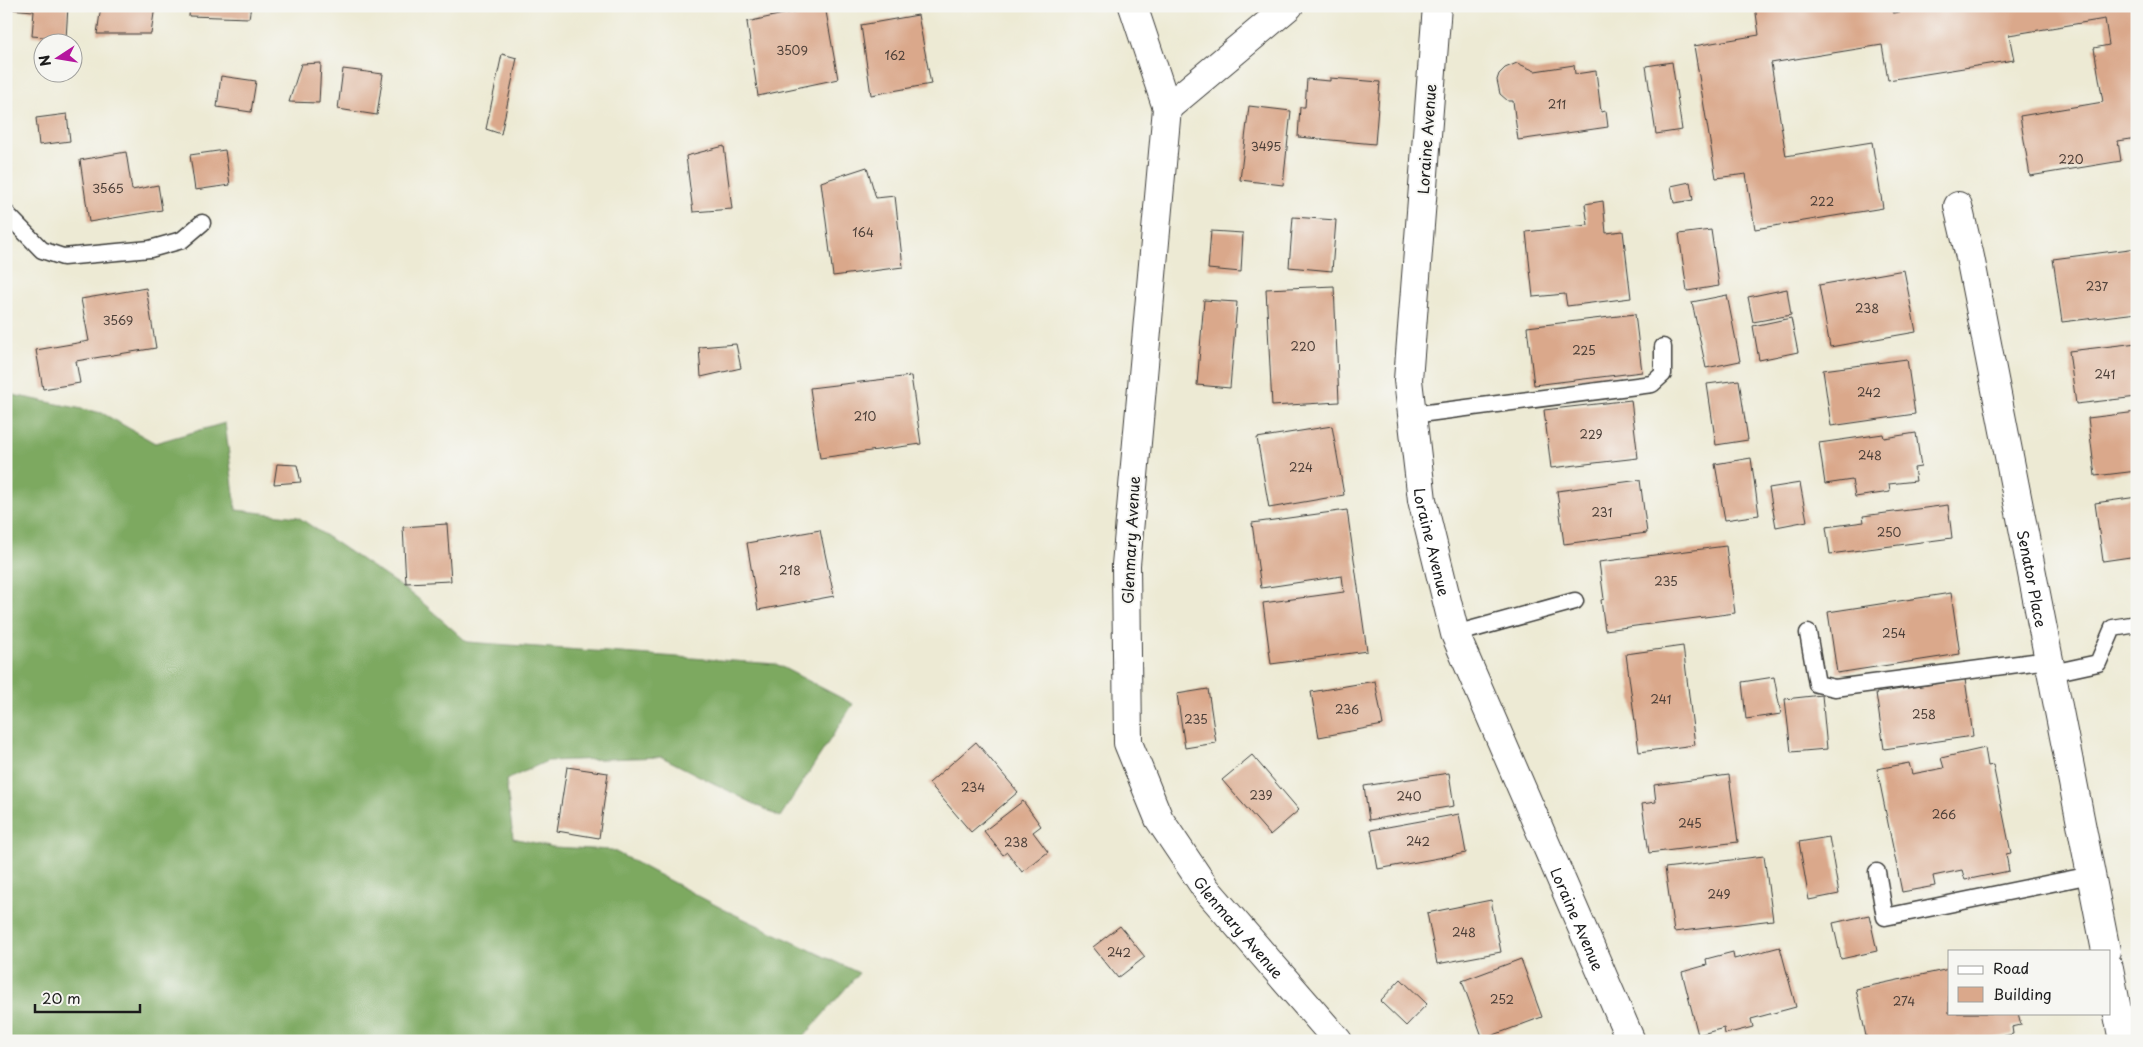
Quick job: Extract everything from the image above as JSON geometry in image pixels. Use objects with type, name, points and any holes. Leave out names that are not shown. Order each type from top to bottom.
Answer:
[{"type":"street","name":"Glenmary Avenue","points":[[1133,6],[1168,108],[1126,565],[1128,743],[1159,819],[1206,889],[1338,1041]]},
{"type":"street","points":[[1168,108],[1290,6]]},
{"type":"street","name":"Loraine Avenue","points":[[1437,6],[1408,380],[1422,500],[1455,634],[1631,1041]]},
{"type":"street","name":"Senator Place","points":[[1958,206],[1970,257],[2106,950]]},
{"type":"street","points":[[2110,973],[2123,1041]]},
{"type":"lane","points":[[6,214],[42,250],[64,257],[150,249],[182,240],[202,223]]},
{"type":"lane","points":[[1412,415],[1652,384],[1663,374],[1664,347]]},
{"type":"lane","points":[[1455,634],[1575,601]]},
{"type":"lane","points":[[1808,633],[1817,684],[1834,688],[2050,666],[2098,663],[2113,628],[2137,624]]},
{"type":"lane","points":[[1877,872],[1885,917],[2091,875]]},
{"type":"green space","points":[[6,330],[8,394],[102,413],[155,443],[225,423],[236,510],[298,517],[415,596],[467,642],[776,664],[853,704],[780,817],[662,757],[547,761],[506,780],[513,838],[553,847],[612,850],[723,909],[859,973],[800,1041],[6,1041]]},
{"type":"building","points":[[9,6],[68,6],[66,32],[32,32],[34,11],[8,9]]},
{"type":"building","points":[[101,6],[155,6],[151,34],[97,34]]},
{"type":"building","points":[[190,6],[251,6],[249,18],[189,16]]},
{"type":"building","points":[[825,6],[838,79],[758,96],[747,22]]},
{"type":"building","points":[[1755,6],[1892,6],[1893,13],[1932,6],[2137,6],[2137,138],[2118,141],[2121,161],[2030,176],[2020,116],[2103,102],[2094,48],[2109,45],[2105,19],[2009,35],[2014,60],[1888,80],[1882,45],[1771,63],[1786,156],[1872,142],[1883,208],[1755,229],[1746,174],[1716,178],[1694,46],[1759,35]]},
{"type":"building","points":[[918,15],[931,84],[871,95],[861,25]]},
{"type":"building","points":[[502,54],[517,58],[501,134],[486,129]]},
{"type":"building","points":[[1672,62],[1682,130],[1656,134],[1646,66]]},
{"type":"building","points":[[321,63],[319,103],[289,102],[301,64]]},
{"type":"building","points":[[1517,63],[1535,71],[1574,65],[1575,74],[1596,71],[1601,112],[1606,111],[1608,127],[1518,140],[1513,101],[1508,101],[1500,94],[1497,80],[1499,74],[1505,68]]},
{"type":"building","points":[[343,69],[383,74],[377,115],[338,109]]},
{"type":"building","points":[[221,76],[256,81],[251,112],[217,107]]},
{"type":"building","points":[[1330,78],[1380,82],[1375,144],[1298,137],[1300,107],[1305,107],[1307,79],[1330,81]]},
{"type":"building","points":[[1249,106],[1291,111],[1283,185],[1240,180]]},
{"type":"building","points":[[67,114],[70,141],[39,145],[36,118]]},
{"type":"building","points":[[724,146],[732,209],[693,212],[686,156]]},
{"type":"building","points":[[225,150],[230,185],[195,190],[190,155]]},
{"type":"building","points":[[126,152],[132,190],[158,185],[162,210],[89,222],[80,160]]},
{"type":"building","points":[[867,167],[876,198],[895,196],[903,267],[833,276],[821,182]]},
{"type":"building","points":[[1690,182],[1693,200],[1674,203],[1671,186]]},
{"type":"building","points":[[1603,201],[1606,233],[1623,231],[1631,298],[1567,306],[1565,294],[1533,297],[1526,232],[1588,225],[1585,204]]},
{"type":"building","points":[[1293,217],[1336,220],[1332,271],[1289,267]]},
{"type":"building","points":[[1711,230],[1719,286],[1687,291],[1679,234]]},
{"type":"building","points":[[1211,231],[1243,233],[1241,272],[1208,269]]},
{"type":"building","points":[[2137,248],[2137,313],[2062,322],[2053,259]]},
{"type":"building","points":[[1904,270],[1916,332],[1830,347],[1819,285]]},
{"type":"building","points":[[1334,286],[1339,402],[1272,406],[1266,289]]},
{"type":"building","points":[[146,288],[156,348],[76,361],[80,383],[43,389],[36,350],[89,341],[81,299]]},
{"type":"building","points":[[1787,289],[1791,315],[1753,322],[1748,297]]},
{"type":"building","points":[[1727,295],[1740,361],[1706,368],[1692,302]]},
{"type":"building","points":[[1204,300],[1237,302],[1230,388],[1197,385]]},
{"type":"building","points":[[1635,314],[1642,372],[1534,385],[1527,327]]},
{"type":"building","points":[[1791,318],[1798,352],[1759,360],[1753,326]]},
{"type":"building","points":[[2137,343],[2137,397],[2076,404],[2069,351]]},
{"type":"building","points":[[736,344],[741,368],[701,377],[699,347]]},
{"type":"building","points":[[1907,359],[1915,414],[1831,426],[1823,370]]},
{"type":"building","points":[[911,376],[921,444],[820,458],[810,388]]},
{"type":"building","points":[[1739,380],[1748,440],[1716,445],[1707,384]]},
{"type":"building","points":[[1631,400],[1638,458],[1551,468],[1544,410]]},
{"type":"building","points":[[2137,412],[2137,471],[2095,476],[2088,418]]},
{"type":"building","points":[[1332,426],[1344,495],[1269,508],[1257,438]]},
{"type":"building","points":[[1916,433],[1921,467],[1914,468],[1916,481],[1889,484],[1890,492],[1855,497],[1852,480],[1825,484],[1819,443],[1883,434],[1884,438]]},
{"type":"building","points":[[1751,458],[1759,515],[1725,520],[1715,464]]},
{"type":"building","points":[[277,464],[297,465],[301,482],[274,484]]},
{"type":"building","points":[[1640,480],[1647,533],[1564,544],[1557,491]]},
{"type":"building","points":[[1800,483],[1807,521],[1776,527],[1769,488]]},
{"type":"building","points":[[2137,497],[2137,556],[2103,561],[2095,503]]},
{"type":"building","points":[[1948,505],[1952,538],[1830,554],[1826,527],[1864,522],[1863,516]]},
{"type":"building","points":[[1347,510],[1367,651],[1271,664],[1263,603],[1344,592],[1342,576],[1261,588],[1252,523]]},
{"type":"building","points":[[447,524],[451,581],[406,583],[403,527]]},
{"type":"building","points":[[820,530],[834,596],[758,610],[747,543]]},
{"type":"building","points":[[1726,546],[1735,613],[1605,630],[1601,600],[1604,599],[1599,562]]},
{"type":"building","points":[[1951,593],[1960,654],[1837,673],[1828,612]]},
{"type":"building","points":[[1683,646],[1695,745],[1639,752],[1626,654]]},
{"type":"building","points":[[1774,677],[1781,714],[1746,719],[1742,682]]},
{"type":"building","points":[[1965,679],[1973,736],[1884,749],[1876,693]]},
{"type":"building","points":[[1375,681],[1383,725],[1319,737],[1311,692]]},
{"type":"building","points":[[1208,689],[1216,743],[1185,748],[1177,694]]},
{"type":"building","points":[[1822,695],[1827,749],[1791,752],[1785,699]]},
{"type":"building","points":[[976,742],[1018,792],[971,832],[929,783]]},
{"type":"building","points":[[1985,748],[1988,766],[1993,765],[2011,853],[2006,854],[2009,871],[1965,880],[1962,870],[1933,876],[1935,886],[1902,892],[1877,769],[1909,763],[1912,774],[1944,768],[1941,758]]},
{"type":"building","points":[[1252,755],[1299,810],[1270,835],[1222,780]]},
{"type":"building","points":[[567,767],[608,773],[599,838],[557,831]]},
{"type":"building","points":[[1449,773],[1454,806],[1369,820],[1364,786]]},
{"type":"building","points":[[1729,775],[1738,842],[1649,853],[1642,804],[1656,802],[1654,785]]},
{"type":"building","points":[[1023,801],[1041,826],[1033,832],[1048,852],[1022,872],[1007,852],[1003,855],[984,831]]},
{"type":"building","points":[[1459,814],[1466,853],[1378,869],[1371,830]]},
{"type":"building","points":[[1829,837],[1839,894],[1809,900],[1799,842]]},
{"type":"building","points":[[1764,856],[1773,920],[1674,932],[1665,868]]},
{"type":"building","points":[[1491,900],[1501,952],[1437,964],[1427,913]]},
{"type":"building","points":[[1869,915],[1877,951],[1841,959],[1833,923]]},
{"type":"building","points":[[1120,926],[1145,957],[1118,978],[1093,947]]},
{"type":"building","points":[[1780,947],[1796,1007],[1751,1019],[1753,1027],[1725,1034],[1724,1028],[1698,1035],[1682,972],[1707,965],[1706,959],[1733,952],[1734,959]]},
{"type":"building","points":[[1521,959],[1542,1017],[1483,1039],[1462,981]]},
{"type":"building","points":[[1948,969],[1948,1014],[2018,1014],[2021,1025],[2012,1027],[2013,1034],[1981,1041],[1961,1041],[1960,1037],[1941,1041],[1867,1041],[1856,989]]},
{"type":"building","points":[[1401,979],[1427,1004],[1406,1026],[1380,1001]]}]
